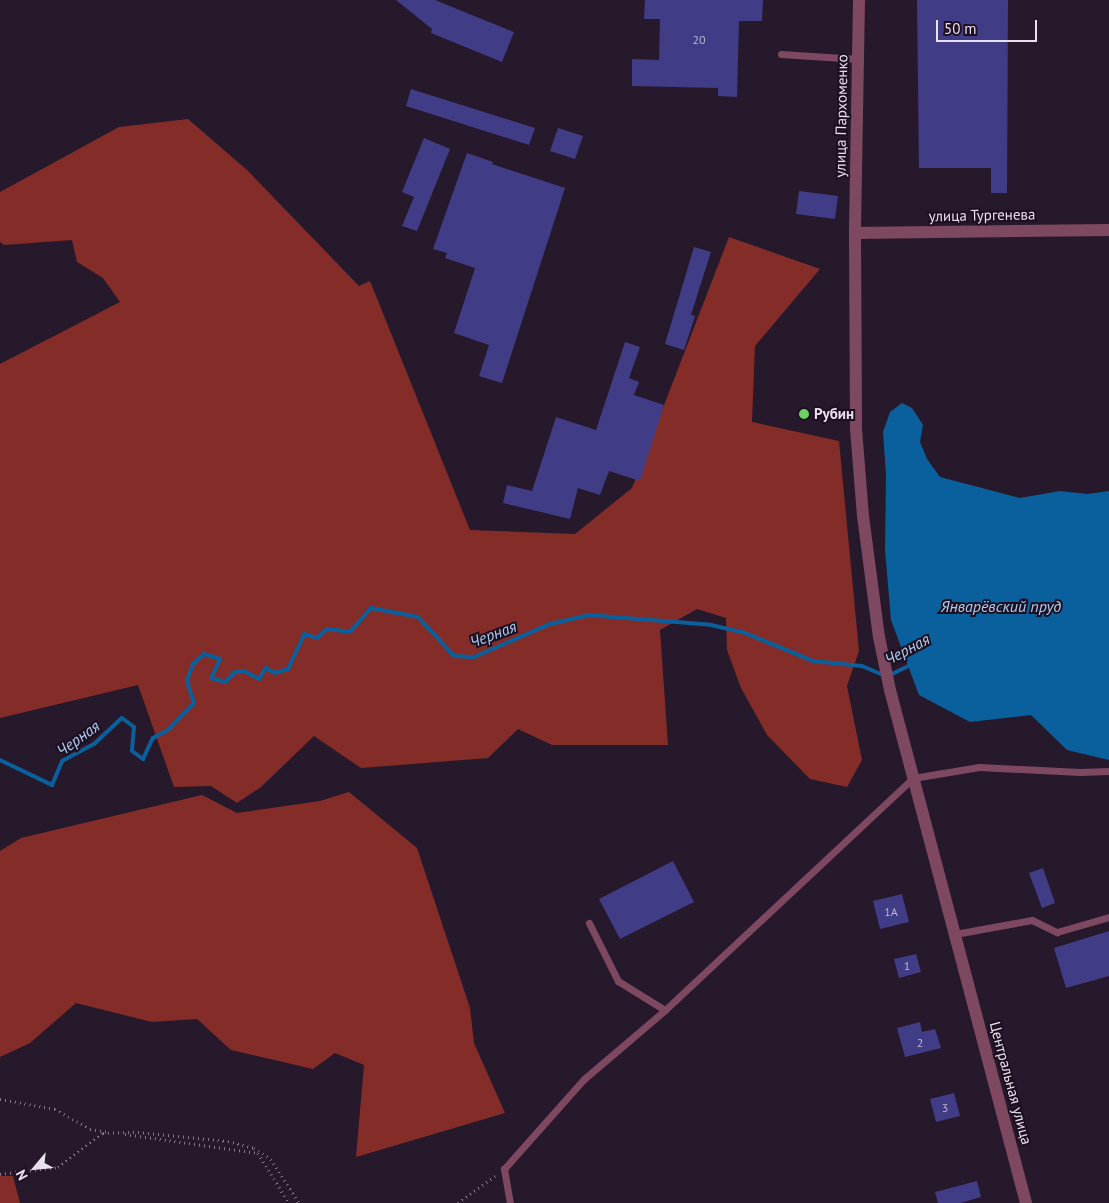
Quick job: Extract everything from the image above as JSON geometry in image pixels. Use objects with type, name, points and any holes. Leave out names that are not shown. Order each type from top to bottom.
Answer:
[{"type":"street","name":"улица Пархоменко","points":[[859,0],[855,233],[856,429],[863,516],[879,637]]},
{"type":"street","name":"улица Тургенева","points":[[855,233],[1109,230]]},
{"type":"street","name":"Центральная улица","points":[[879,637],[890,690],[1026,1203]]},
{"type":"lane","points":[[781,54],[858,59]]},
{"type":"lane","points":[[510,1203],[504,1169],[584,1079],[664,1010],[913,778],[979,767],[1080,772],[1109,771]]},
{"type":"lane","points":[[955,934],[1032,920],[1057,932],[1109,917]]},
{"type":"lane","points":[[589,923],[618,981],[664,1010]]},
{"type":"path","points":[[0,1099],[54,1109],[90,1129],[258,1153],[289,1203]]},
{"type":"path","points":[[0,1174],[58,1167],[103,1133],[138,1132],[228,1140],[254,1148],[271,1159],[299,1203]]},
{"type":"path","points":[[458,1203],[504,1169]]},
{"type":"shaded area","points":[[188,119],[247,170],[359,286],[370,281],[470,530],[575,534],[632,488],[729,237],[820,269],[755,346],[752,422],[839,441],[859,651],[847,686],[862,760],[847,787],[810,779],[767,735],[741,688],[727,650],[726,618],[697,609],[660,630],[668,745],[552,745],[518,729],[488,758],[361,768],[314,736],[261,787],[237,803],[211,786],[174,787],[138,685],[0,718],[0,364],[120,302],[103,278],[77,262],[72,240],[4,245],[0,242],[0,192],[119,127]]},
{"type":"shaded area","points":[[349,792],[417,848],[470,1008],[474,1043],[505,1113],[356,1157],[364,1065],[335,1053],[313,1069],[231,1050],[197,1019],[152,1022],[76,1003],[30,1043],[0,1057],[0,851],[21,838],[202,795],[237,813],[320,801]]},
{"type":"shaded area","points":[[0,1176],[13,1176],[20,1203],[0,1203]]},
{"type":"water","name":"Январёвский пруд","points":[[902,403],[912,408],[923,425],[920,442],[927,459],[940,477],[1020,498],[1060,491],[1087,494],[1109,491],[1109,760],[1067,750],[1031,715],[970,722],[919,695],[891,620],[885,550],[886,475],[883,432],[890,412]]},
{"type":"building","points":[[396,0],[435,0],[514,32],[502,62],[431,33],[432,29]]},
{"type":"building","points":[[645,0],[763,0],[762,21],[739,21],[737,97],[718,96],[718,88],[632,86],[632,59],[659,60],[660,19],[644,19]]},
{"type":"building","points":[[917,0],[1008,0],[1007,193],[991,193],[991,168],[919,168]]},
{"type":"building","points":[[411,89],[535,128],[529,145],[406,106]]},
{"type":"building","points":[[558,128],[583,136],[575,159],[550,151]]},
{"type":"building","points":[[424,138],[450,149],[417,231],[402,226],[414,197],[402,192]]},
{"type":"building","points":[[467,153],[493,162],[492,164],[565,188],[502,383],[479,376],[489,345],[454,333],[475,268],[445,258],[447,253],[433,249]]},
{"type":"building","points":[[799,191],[838,196],[835,219],[796,214]]},
{"type":"building","points":[[694,247],[711,252],[691,315],[695,316],[684,350],[665,344]]},
{"type":"building","points":[[625,342],[640,347],[629,378],[639,382],[634,395],[664,405],[640,481],[609,471],[600,495],[578,488],[570,519],[503,503],[507,485],[532,491],[556,417],[596,430]]},
{"type":"building","points":[[673,861],[694,902],[620,939],[599,899]]},
{"type":"building","points":[[1043,868],[1055,903],[1042,908],[1029,873]]},
{"type":"building","points":[[902,894],[909,922],[880,929],[873,901]]},
{"type":"building","points":[[1109,931],[1109,976],[1066,988],[1054,948]]},
{"type":"building","points":[[916,954],[921,972],[899,978],[894,959]]},
{"type":"building","points":[[920,1022],[922,1032],[935,1029],[941,1048],[905,1057],[897,1028]]},
{"type":"building","points":[[954,1093],[960,1116],[936,1122],[930,1099]]},
{"type":"building","points":[[977,1181],[981,1197],[960,1203],[938,1203],[935,1192]]},
{"type":"waterway","name":"Черная","points":[[0,760],[52,785],[62,761],[94,744],[122,718],[134,727],[132,751],[143,759],[153,738],[168,730],[194,703],[187,681],[193,664],[204,654],[220,659],[211,678],[225,682],[235,672],[244,671],[259,679],[266,668],[275,673],[288,669],[304,634],[317,638],[327,629],[350,632],[371,608],[418,617],[454,656],[474,657],[550,624],[588,615],[711,625],[745,633],[813,661],[862,666],[883,675]]},
{"type":"waterway","name":"Черная","points":[[890,675],[913,664]]},
{"type":"place","name":"Рубин","points":[[804,414]]}]
